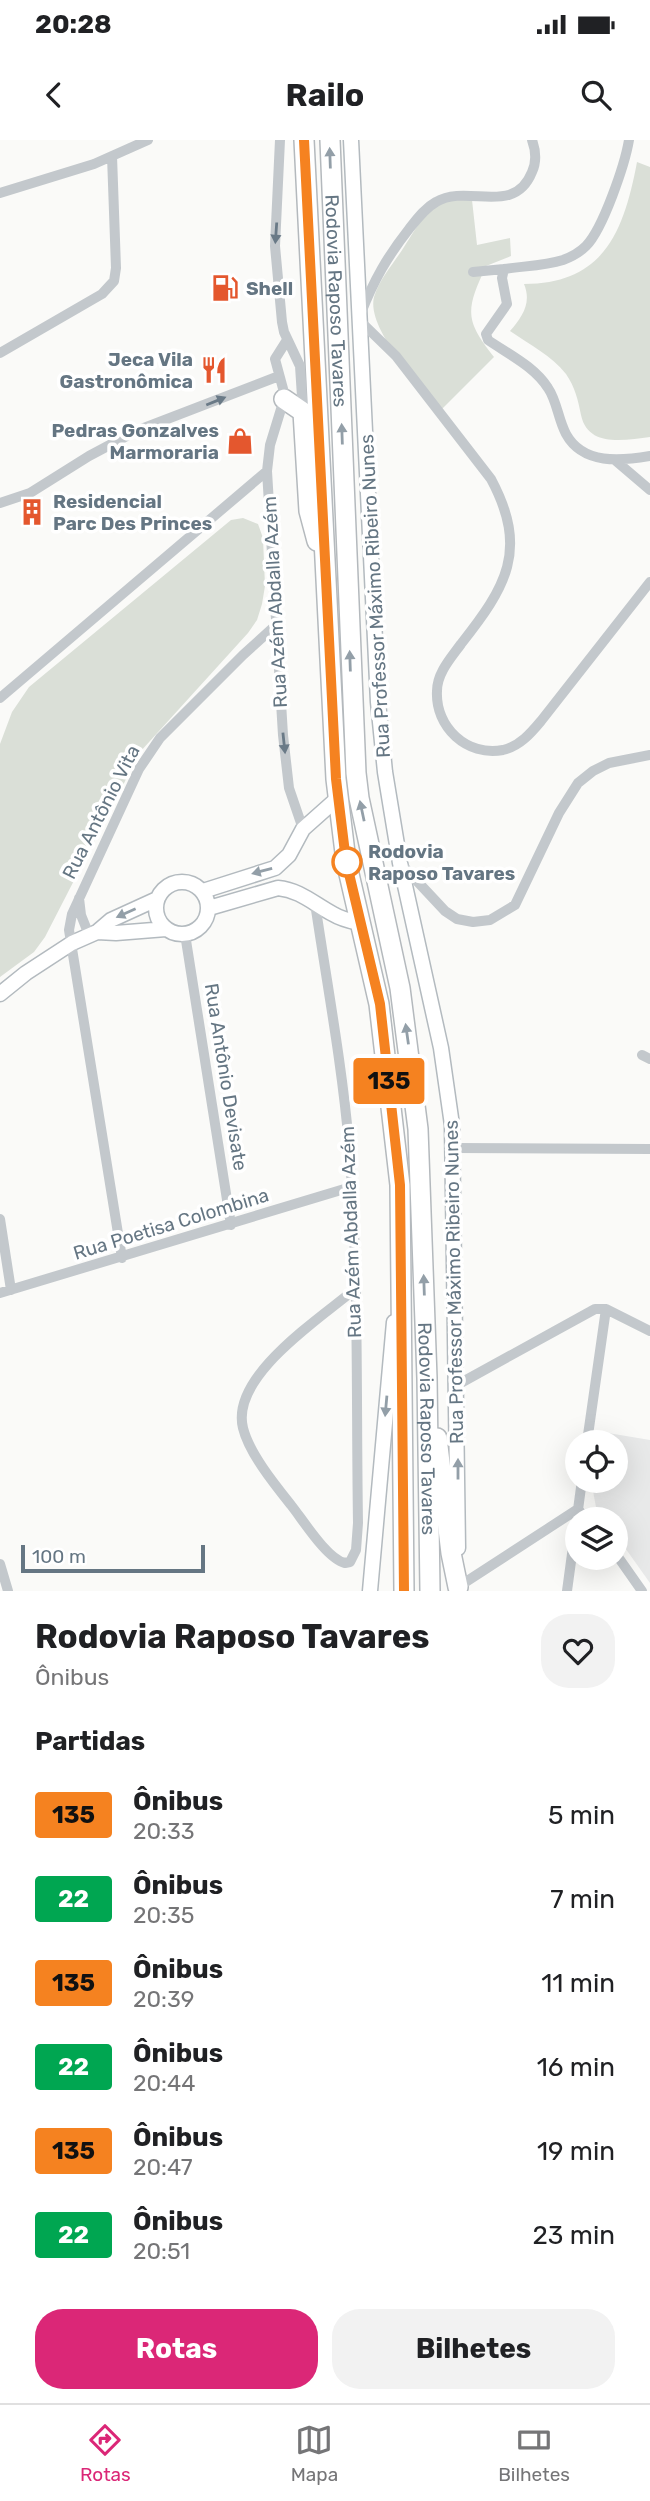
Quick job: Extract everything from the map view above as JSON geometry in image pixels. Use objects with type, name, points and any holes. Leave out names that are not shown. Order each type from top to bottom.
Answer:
[{"type":"highway","name":"Rodovia Raposo Tavares","points":[[304,140],[327,561],[328,660],[339,797],[346,861],[380,1004],[400,1185],[404,1591]]},
{"type":"highway","name":"Rodovia Raposo Tavares","points":[[330,140],[356,773],[400,988],[418,1129],[427,1378],[430,1591]]},
{"type":"highway","points":[[284,399],[303,412],[309,511],[327,561]]},
{"type":"highway","points":[[427,1378],[441,1458],[451,1553],[458,1589]]},
{"type":"main road","name":"Rua Professor Máximo Ribeiro Nunes","points":[[351,140],[378,702],[385,772],[400,863],[440,1048],[454,1148],[458,1589]]},
{"type":"main road","points":[[202,891],[275,868],[289,855],[303,829],[339,797]]},
{"type":"main road","points":[[0,994],[26,973],[72,943],[111,920],[157,899],[165,887],[178,882],[191,883],[202,891],[209,908],[202,925],[186,934],[172,932],[166,929],[157,915],[157,899]]},
{"type":"main road","points":[[209,908],[278,888],[297,892],[341,918],[359,923]]},
{"type":"main road","points":[[93,933],[166,929]]},
{"type":"main road","name":"Rua Azém Abdalla Azém","points":[[370,1591],[392,1335],[401,1265]]},
{"type":"street","points":[[0,193],[113,156],[148,140]]},
{"type":"street","points":[[280,140],[275,246],[282,322],[300,366],[303,412]]},
{"type":"street","points":[[532,140],[536,156],[532,173],[522,187],[511,195],[499,198],[451,197],[435,202],[423,212],[384,262],[360,319],[396,356],[484,468],[501,498],[507,517],[510,542],[508,561],[499,590],[491,605],[451,657],[438,682],[439,709],[445,726],[462,743],[477,749],[502,750],[521,741],[541,721],[650,582]]},
{"type":"street","points":[[473,272],[558,261],[586,246],[598,228],[617,181],[629,140]]},
{"type":"street","points":[[0,353],[102,294],[114,281],[116,268],[113,156]]},
{"type":"street","points":[[504,269],[502,278],[507,304],[487,331],[486,337],[541,379],[553,397],[566,435],[574,444],[594,457],[616,461],[650,456]]},
{"type":"street","name":"Rua Azém Abdalla Azém","points":[[288,340],[275,359],[285,389],[270,446],[267,471],[275,626],[289,788],[303,829]]},
{"type":"street","points":[[0,503],[30,493],[99,450],[136,431],[279,376]]},
{"type":"street","points":[[616,461],[650,490]]},
{"type":"street","points":[[0,698],[267,471]]},
{"type":"street","name":"Rua Antônio Vita","points":[[122,1258],[70,922],[79,895],[139,769],[160,737],[275,626]]},
{"type":"street","points":[[400,863],[451,915],[473,922],[490,920],[515,905],[559,813],[578,783],[593,771],[610,764],[650,755]]},
{"type":"street","name":"Rua Antônio Vita","points":[[79,895],[81,915],[93,933]]},
{"type":"street","name":"Rua Azém Abdalla Azém","points":[[315,903],[344,1094],[351,1187],[355,1289],[358,1523],[356,1550],[350,1562],[341,1562],[322,1544],[278,1488],[245,1437],[242,1425],[248,1391],[257,1376],[285,1348],[355,1289]]},
{"type":"street","name":"Rua Antônio Devisate","points":[[186,934],[231,1225]]},
{"type":"street","points":[[454,1148],[650,1149]]},
{"type":"street","name":"Rua Poetisa Colombina","points":[[6,1292],[351,1187]]},
{"type":"street","points":[[0,1219],[6,1292]]},
{"type":"street","points":[[457,1385],[595,1309],[606,1309],[650,1331]]},
{"type":"street","points":[[589,1430],[606,1309]]},
{"type":"street","points":[[458,1589],[565,1518]]},
{"type":"street","points":[[0,1564],[8,1591]]},
{"type":"street","points":[[567,1591],[570,1570]]},
{"type":"street","points":[[627,1570],[642,1591]]},
{"type":"shaded area","points":[[637,162],[650,167],[650,437],[609,440],[591,433],[585,426],[574,389],[560,367],[510,331],[522,315],[526,304],[524,284],[551,282],[574,275],[591,264],[606,249],[625,210]]},
{"type":"shaded area","points":[[452,199],[472,200],[477,245],[510,238],[511,256],[486,266],[472,304],[471,314],[477,333],[494,357],[442,409],[387,341],[378,325],[374,297],[383,277],[419,224],[436,207]]},
{"type":"shaded area","points":[[243,518],[258,524],[263,538],[265,586],[257,620],[140,752],[45,937],[34,952],[0,977],[0,744],[12,712],[29,687],[231,520]]},
{"type":"shaded area","points":[[628,1436],[650,1440],[650,1583],[628,1552],[628,1507],[596,1507],[593,1493],[628,1493]]},
{"type":"bus line","name":"135","points":[[304,140],[336,779],[346,861],[380,1004],[400,1185],[404,1591]]},
{"type":"place","name":"Shell","points":[[225,288]]},
{"type":"place","name":"Jeca Vila Gastronômica","points":[[214,370]]},
{"type":"place","name":"Pedras Gonzalves Marmoraria","points":[[240,441]]},
{"type":"place","name":"Residencial Parc Des Princes","points":[[32,512]]},
{"type":"place","name":"Rodovia Raposo Tavares","points":[[347,862]]}]
